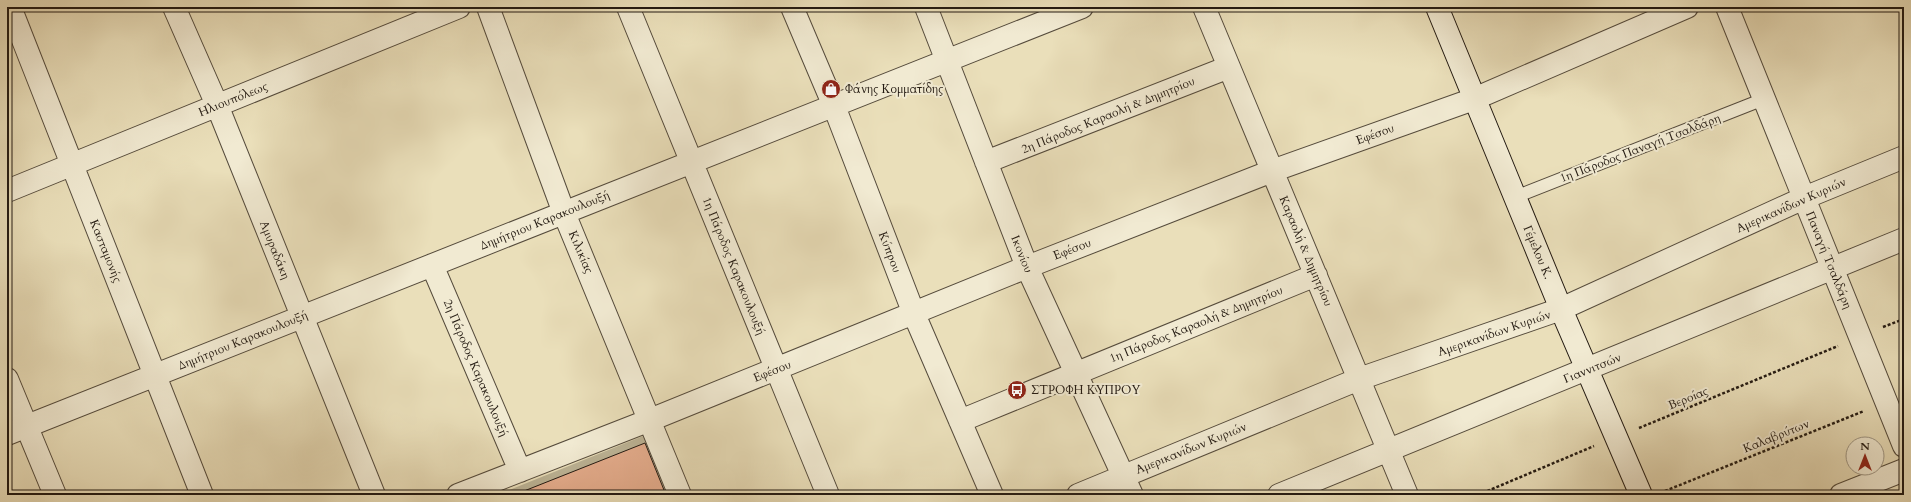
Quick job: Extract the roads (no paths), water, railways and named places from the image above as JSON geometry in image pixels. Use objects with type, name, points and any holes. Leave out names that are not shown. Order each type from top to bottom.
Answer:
[{"type":"street","name":"Κασταμονής","points":[[10,7],[202,495]]},
{"type":"street","name":"Αμυραδάκη","points":[[174,7],[217,105],[374,495]]},
{"type":"street","name":"Ηλιουπόλεως","points":[[7,191],[459,7]]},
{"type":"street","name":"Κιλικίας","points":[[488,7],[564,212],[680,495]]},
{"type":"street","name":"1η Πάροδος Καρακουλουξή","points":[[628,7],[828,495]]},
{"type":"street","name":"Κύπρου","points":[[792,7],[834,106],[914,314],[992,495]]},
{"type":"street","name":"Ικονίου","points":[[926,7],[1027,267],[1128,485]]},
{"type":"street","name":"Δημήτριου Καρακουλουξή","points":[[7,434],[1082,7]]},
{"type":"street","name":"Καραολή & Δημητρίου","points":[[1204,7],[1407,495]]},
{"type":"street","name":"Γέμελου Κ.","points":[[1437,7],[1561,309],[1641,495]]},
{"type":"street","name":"Εφέσου","points":[[458,495],[650,420],[1027,267],[1272,171],[1474,99],[1687,7]]},
{"type":"street","name":"Παναγή Τσαλδάρη","points":[[1727,7],[1904,446]]},
{"type":"street","name":"2η Πάροδος Καραολή & Δημητρίου","points":[[986,162],[1229,67]]},
{"type":"street","name":"Αμερικανίδων Κυριών","points":[[1078,495],[1128,485],[1359,380],[1561,309],[1804,198],[1904,157]]},
{"type":"street","name":"Γιαννιτσών","points":[[1279,495],[1904,239]]},
{"type":"street","name":"2η Πάροδος Καρακουλουξή","points":[[432,265],[520,471]]},
{"type":"street","name":"1η Πάροδος Καραολή & Δημητρίου","points":[[960,421],[1316,275]]},
{"type":"street","points":[[7,379],[55,495]]},
{"type":"street","points":[[1841,495],[1904,470]]},
{"type":"lane","name":"1η Πάροδος Παναγή Τσαλδάρη","points":[[1515,197],[1764,99]]},
{"type":"place","name":"Φάνης Κομματίδης","points":[[831,89]]},
{"type":"place","name":"ΣΤΡΟΦΗ ΚΥΠΡΟΥ","points":[[1017,390]]}]
